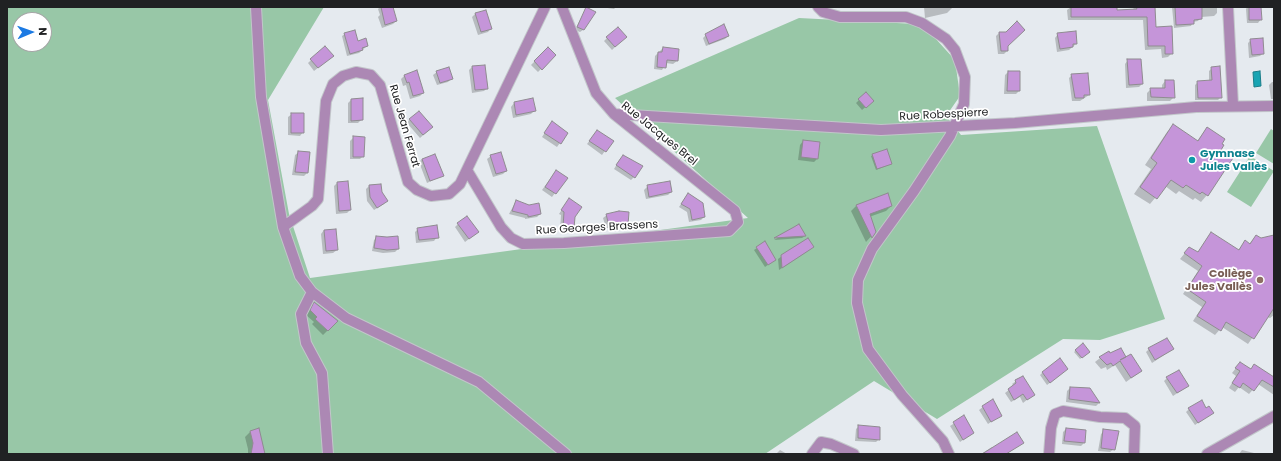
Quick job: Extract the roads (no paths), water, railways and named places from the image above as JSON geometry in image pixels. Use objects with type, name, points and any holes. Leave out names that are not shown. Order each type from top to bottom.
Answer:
[{"type":"street","points":[[256,7],[261,97],[283,227],[300,276],[312,292],[346,318],[479,382],[566,454]]},
{"type":"street","name":"Rue Jean Ferrat","points":[[283,227],[312,206],[318,199],[326,101],[333,84],[343,76],[356,72],[371,75],[380,85],[402,167],[408,182],[417,190],[431,196],[449,194],[460,184],[544,7]]},
{"type":"street","name":"Rue Jacques Brel","points":[[562,7],[596,93],[614,114],[735,211],[738,222]]},
{"type":"street","points":[[818,7],[823,12],[851,18],[887,16],[906,17],[922,23],[946,39],[955,50],[965,77],[964,104],[950,136],[914,191],[872,249],[858,280],[857,303],[868,349],[902,395],[943,441],[949,454]]},
{"type":"street","points":[[1228,7],[1234,106]]},
{"type":"street","name":"Rue Robespierre","points":[[614,114],[881,130],[955,125],[972,126],[1196,107],[1274,106]]},
{"type":"street","name":"Rue Georges Brassens","points":[[467,170],[501,227],[511,238],[523,244],[564,243],[729,231],[738,222]]},
{"type":"street","points":[[312,292],[301,314],[306,343],[322,373],[328,454]]},
{"type":"street","points":[[1049,454],[1051,428],[1055,414],[1063,411],[1100,417],[1125,418],[1134,426],[1134,454]]},
{"type":"street","points":[[1207,454],[1274,416]]},
{"type":"street","points":[[812,454],[821,442],[831,444],[854,454]]},
{"type":"water","points":[[1260,71],[1261,86],[1254,87],[1253,72]]},
{"type":"place","name":"Gymnase Jules Vallès","points":[[1192,160]]},
{"type":"place","name":"Collège Jules Vallès","points":[[1260,280]]}]
